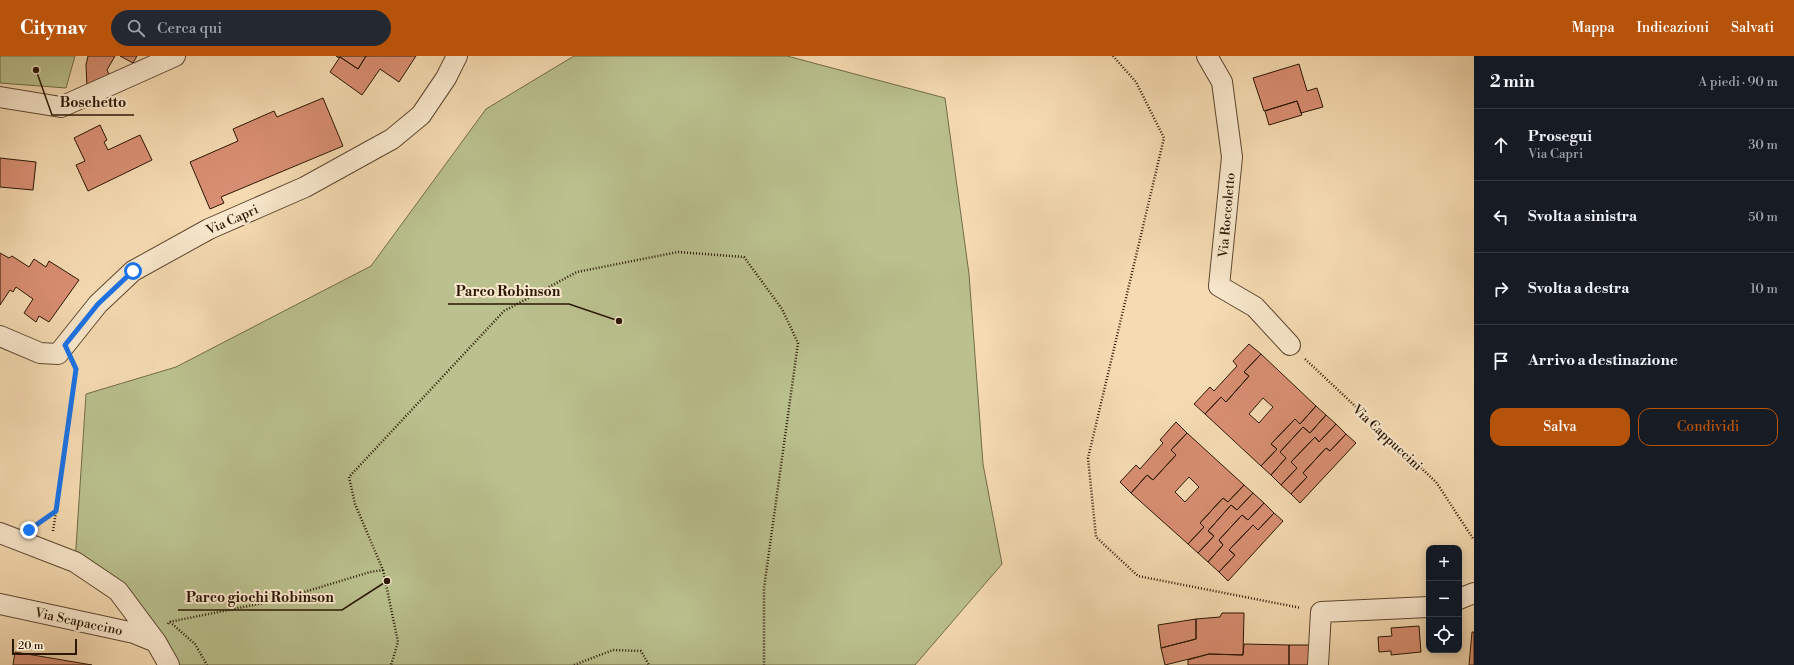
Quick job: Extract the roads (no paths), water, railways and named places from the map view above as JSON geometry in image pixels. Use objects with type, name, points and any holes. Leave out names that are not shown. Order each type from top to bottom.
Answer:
[{"type":"street","points":[[0,97],[61,107],[175,56]]},
{"type":"street","name":"Via Capri","points":[[0,336],[40,353],[58,354],[98,304],[133,271],[209,229],[305,187],[392,140],[421,115],[446,78],[457,56]]},
{"type":"street","name":"Via Roccoletto","points":[[1207,56],[1222,82],[1232,157],[1219,286],[1255,307],[1290,345]]},
{"type":"street","points":[[0,533],[75,562],[118,591],[156,642],[169,665]]},
{"type":"street","points":[[1462,598],[1474,593]]},
{"type":"street","name":"Via Scapaccino","points":[[0,604],[134,633],[156,642]]},
{"type":"street","points":[[1318,665],[1321,612],[1426,607]]},
{"type":"place","name":"Boschetto","points":[[36,70]]},
{"type":"place","name":"Parco Robinson","points":[[619,321]]},
{"type":"place","name":"Parco giochi Robinson","points":[[387,581]]}]
